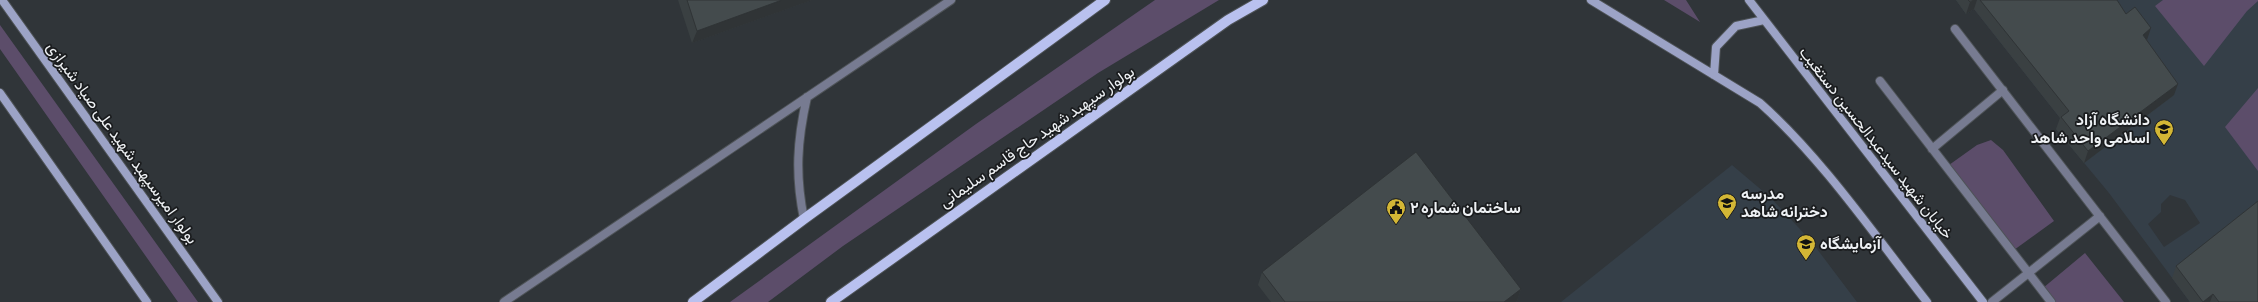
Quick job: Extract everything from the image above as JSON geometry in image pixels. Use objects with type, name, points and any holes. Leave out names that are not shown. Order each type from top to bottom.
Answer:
[{"type":"main road","name":"بولوار امیرسپهبد شهید علی صیاد شیرازی","points":[[2,0],[218,302]]},
{"type":"main road","points":[[693,302],[804,219],[1105,0]]},
{"type":"main road","name":"بولوار سپهبد شهید حاج قاسم سلیمانی","points":[[831,302],[1228,20],[1263,0]]},
{"type":"main road","points":[[1591,0],[1760,103],[1774,116],[1833,182],[1927,302]]},
{"type":"main road","name":"خیابان شهید سیدعبدالحسین دستغیب","points":[[1749,0],[1983,302]]},
{"type":"main road","points":[[1714,75],[1716,47],[1736,26],[1764,20]]},
{"type":"main road","points":[[0,92],[147,302]]},
{"type":"street","points":[[504,302],[951,0]]},
{"type":"street","points":[[1955,29],[2166,302]]},
{"type":"street","points":[[1880,81],[2051,302]]},
{"type":"street","points":[[1932,149],[2003,90]]},
{"type":"street","points":[[804,219],[798,188],[797,158],[800,128],[807,97]]},
{"type":"street","points":[[1992,302],[2100,216]]},
{"type":"shaded area","points":[[1155,0],[1219,0],[1098,73],[843,246],[768,302],[730,302],[976,124]]},
{"type":"shaded area","points":[[1664,0],[1686,0],[1700,22]]},
{"type":"shaded area","name":"دانشگاه آزاد اسلامی واحد شاهد","points":[[1956,0],[2258,0],[2258,302],[2190,302],[2109,193],[2056,129],[2064,123],[1974,9],[1966,14]],"holes":[[[2170,195],[2185,200],[2200,223],[2164,247],[2148,224],[2161,212],[2161,204]]]},
{"type":"shaded area","points":[[2163,0],[2258,1],[2247,11],[2204,66],[2155,6]]},
{"type":"shaded area","points":[[0,25],[198,302],[178,302],[0,49]]},
{"type":"shaded area","points":[[2258,88],[2258,171],[2225,127]]},
{"type":"shaded area","points":[[1991,140],[2003,150],[2054,221],[2014,250],[1949,165],[1977,145]]},
{"type":"shaded area","name":"مدرسه دخترانه شاهد","points":[[1732,165],[1771,198],[1811,241],[1857,302],[1561,302]]},
{"type":"shaded area","points":[[2085,253],[2124,302],[2055,302],[2043,288]]},
{"type":"building","points":[[687,0],[782,0],[697,31]]},
{"type":"building","points":[[1980,0],[2117,0],[2126,14],[2135,7],[2151,28],[2143,35],[2178,84],[2088,151],[2061,117],[2069,111]]},
{"type":"building","name":"ساختمان شماره ۲","points":[[1416,152],[1521,289],[1504,302],[1285,302],[1262,272]]},
{"type":"building","points":[[2258,201],[2258,302],[2219,302],[2213,294],[2203,302],[2176,266]]},
{"type":"place","name":"دانشگاه آزاد اسلامی واحد شاهد","points":[[2164,146]]},
{"type":"place","name":"مدرسه دخترانه شاهد","points":[[1727,220]]},
{"type":"place","name":"ساختمان شماره ۲","points":[[1396,225]]},
{"type":"place","name":"آزمایشگاه","points":[[1806,261]]}]
